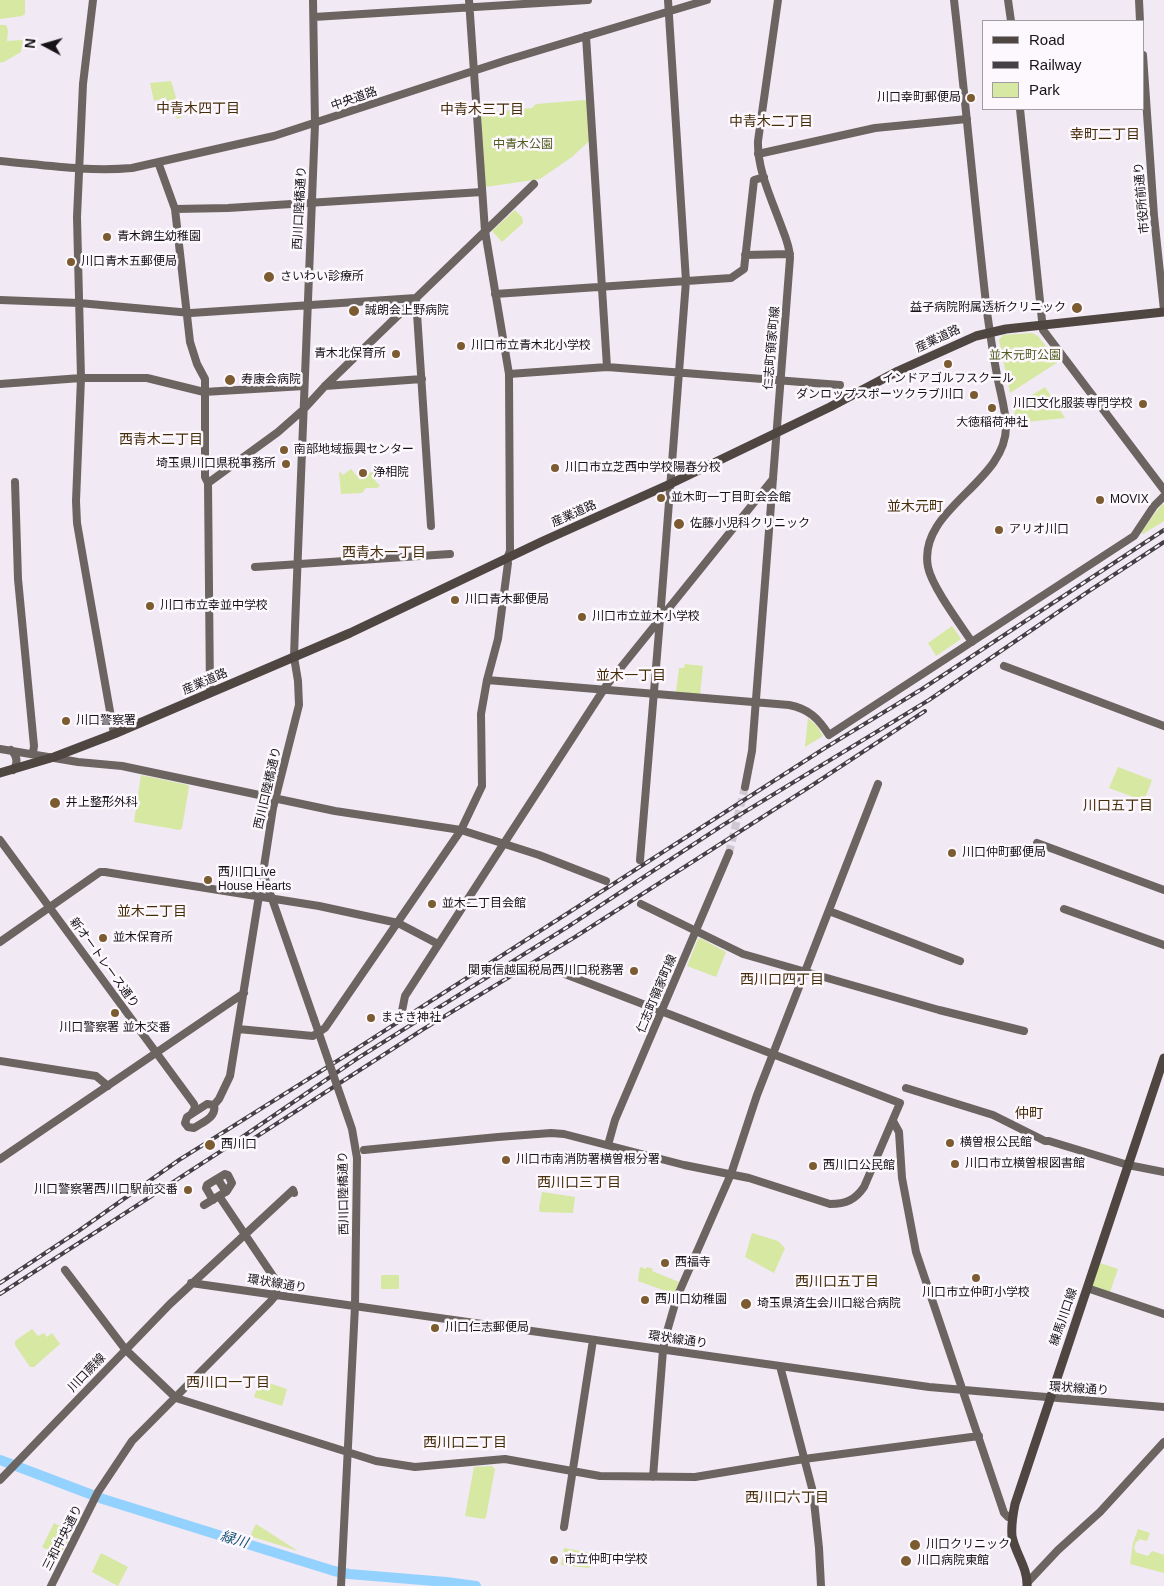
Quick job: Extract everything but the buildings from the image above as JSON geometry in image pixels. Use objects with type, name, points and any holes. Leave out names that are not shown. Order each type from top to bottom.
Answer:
[{"type":"main road","name":"産業道路","points":[[0,773],[54,758],[294,657],[670,484],[964,340],[989,332],[1164,311]]},
{"type":"main road","name":"練馬川口線","points":[[1027,1584],[1012,1535],[1012,1518],[1018,1493],[1162,1069],[1164,1058]]},
{"type":"street","points":[[93,0],[83,84],[77,217],[81,378],[76,478],[78,523],[114,734]]},
{"type":"street","name":"西川口陸橋通り","points":[[313,0],[315,124],[296,564],[294,657],[299,705],[276,798],[263,873],[349,1120],[356,1158],[354,1306],[341,1586]]},
{"type":"street","points":[[314,17],[469,4],[588,0]]},
{"type":"street","points":[[640,860],[686,281],[668,0]]},
{"type":"street","name":"中央道路","points":[[0,161],[79,168],[119,169],[254,142],[315,124],[474,71],[707,0]]},
{"type":"street","name":"仁志町領家町線","points":[[745,787],[752,751],[790,254],[758,154],[758,141],[778,0]]},
{"type":"street","points":[[954,0],[989,332],[1006,428],[1002,446],[994,462],[939,523],[930,538],[927,552],[928,567],[932,580],[972,642]]},
{"type":"street","points":[[1008,0],[1011,20]]},
{"type":"street","points":[[1139,0],[1140,20]]},
{"type":"street","points":[[238,1029],[313,1036],[325,1028],[461,830],[482,786],[481,714],[487,680],[498,640],[507,559],[510,551],[509,374],[485,231],[469,4]]},
{"type":"street","points":[[586,36],[607,367]]},
{"type":"street","name":"市役所前通り","points":[[1144,69],[1154,216],[1164,311]]},
{"type":"street","points":[[1020,110],[1042,325],[1045,333],[1164,490]]},
{"type":"street","points":[[758,154],[875,128],[967,119]]},
{"type":"street","points":[[158,162],[175,209],[190,342],[197,364],[205,379],[204,477],[208,483],[210,693]]},
{"type":"street","points":[[495,294],[731,278],[744,269],[754,180],[764,177]]},
{"type":"street","points":[[208,483],[278,432],[303,410],[325,386],[534,184]]},
{"type":"street","points":[[175,209],[228,208],[482,192]]},
{"type":"street","points":[[745,255],[790,254]]},
{"type":"street","points":[[0,300],[79,302],[187,312],[416,298]]},
{"type":"street","points":[[416,298],[431,526]]},
{"type":"street","points":[[509,374],[607,367],[840,385]]},
{"type":"street","points":[[0,384],[81,378],[147,378],[204,392],[304,386]]},
{"type":"street","points":[[325,386],[422,379]]},
{"type":"street","points":[[402,1011],[405,996],[604,690],[773,479]]},
{"type":"street","points":[[15,482],[18,579],[34,753]]},
{"type":"street","points":[[487,680],[788,705],[806,710],[821,722],[829,735],[1134,536],[1154,506],[1164,496]]},
{"type":"street","points":[[255,567],[450,554]]},
{"type":"street","points":[[1004,666],[1164,726]]},
{"type":"street","points":[[0,749],[122,766],[335,811],[461,830],[504,843],[606,881]]},
{"type":"street","points":[[11,750],[16,760],[16,768],[13,770]]},
{"type":"street","points":[[653,1477],[663,1350],[676,1297],[731,1174],[772,1055],[878,784]]},
{"type":"street","name":"新オートレース通り","points":[[0,840],[192,1102]]},
{"type":"street","points":[[1037,843],[1164,890]]},
{"type":"street","name":"仁志町領家町線","points":[[608,1145],[614,1120],[729,853]]},
{"type":"street","points":[[0,942],[100,872],[259,896],[398,922],[438,944]]},
{"type":"street","points":[[192,1102],[195,1108],[185,1121],[188,1127],[192,1128],[212,1116],[215,1110],[214,1105],[230,1076],[263,873]]},
{"type":"street","points":[[642,904],[738,952],[939,1010],[1024,1031]]},
{"type":"street","points":[[1064,909],[1164,945]]},
{"type":"street","points":[[829,910],[960,960]]},
{"type":"street","points":[[364,1150],[551,1133],[564,1134],[684,1165],[749,1178],[820,1202],[842,1204],[858,1196],[864,1187],[900,1103],[544,966]]},
{"type":"street","points":[[0,1158],[244,994]]},
{"type":"street","points":[[0,1061],[96,1076],[108,1086]]},
{"type":"street","points":[[906,1088],[993,1115],[1045,1141],[1128,1165],[1164,1172]]},
{"type":"street","points":[[192,1102],[202,1106]]},
{"type":"street","points":[[192,1113],[207,1104],[214,1105]]},
{"type":"street","points":[[893,1120],[899,1132],[902,1178],[916,1252],[1004,1513],[1012,1518]]},
{"type":"street","points":[[204,1205],[221,1194],[232,1183],[226,1174],[223,1174],[206,1188],[221,1194],[224,1203],[277,1282],[276,1295]]},
{"type":"street","name":"川口蕨線","points":[[0,1480],[191,1283],[293,1190],[294,1193]]},
{"type":"street","points":[[65,1270],[125,1349],[176,1398],[376,1461],[415,1467],[504,1460],[600,1476],[695,1477],[804,1458],[979,1436]]},
{"type":"street","name":"環状線通り","points":[[191,1283],[963,1391],[1164,1407]]},
{"type":"street","points":[[1087,1288],[1164,1314]]},
{"type":"street","name":"三和中央通り","points":[[51,1586],[96,1496],[132,1441],[249,1325],[276,1295]]},
{"type":"street","points":[[564,1527],[593,1340]]},
{"type":"street","points":[[780,1366],[813,1492],[821,1586]]},
{"type":"street","points":[[1027,1584],[1058,1550],[1100,1512],[1164,1442]]},
{"type":"green space","points":[[0,0],[25,0],[25,14],[0,19]]},
{"type":"green space","points":[[0,25],[6,25],[8,30],[7,41],[23,40],[21,52],[2,63],[0,62]]},
{"type":"green space","points":[[171,81],[182,117],[177,119],[175,111],[170,112],[166,97],[154,101],[150,83]]},
{"type":"green space","name":"中青木公園","points":[[588,101],[589,141],[572,157],[540,179],[485,187],[482,113],[532,108],[536,104]]},
{"type":"green space","points":[[515,210],[522,217],[523,223],[502,242],[492,231]]},
{"type":"green space","name":"並木元町公園","points":[[1032,333],[1038,336],[1058,362],[1010,393],[999,340],[1003,335]]},
{"type":"green space","points":[[1045,387],[1065,418],[1016,423],[1014,406]]},
{"type":"green space","name":"浄相院","points":[[378,467],[382,472],[374,479],[380,486],[377,488],[366,488],[362,493],[341,494],[339,471],[343,475],[351,469],[360,480]]},
{"type":"green space","points":[[1162,504],[1164,505],[1164,521],[1143,534],[1141,532]]},
{"type":"green space","points":[[952,626],[961,639],[936,656],[928,643]]},
{"type":"green space","points":[[685,664],[703,666],[700,695],[676,692],[679,668],[684,668]]},
{"type":"green space","points":[[808,718],[817,726],[823,736],[805,747]]},
{"type":"green space","points":[[1118,767],[1152,780],[1144,801],[1109,788]]},
{"type":"green space","points":[[141,775],[188,785],[182,828],[180,830],[134,822]]},
{"type":"green space","points":[[700,938],[726,952],[716,977],[687,966]]},
{"type":"green space","points":[[542,1192],[575,1197],[573,1213],[540,1212]]},
{"type":"green space","points":[[752,1233],[778,1241],[785,1248],[774,1273],[745,1257]]},
{"type":"green space","points":[[1100,1263],[1118,1269],[1110,1292],[1092,1286]]},
{"type":"green space","points":[[640,1267],[653,1269],[652,1271],[679,1282],[674,1294],[638,1281]]},
{"type":"green space","points":[[381,1275],[399,1275],[399,1289],[381,1289]]},
{"type":"green space","points":[[32,1329],[38,1336],[44,1333],[47,1337],[52,1333],[60,1344],[34,1367],[30,1367],[15,1345],[15,1341]]},
{"type":"green space","points":[[260,1380],[287,1389],[282,1406],[254,1397]]},
{"type":"green space","points":[[492,1466],[495,1469],[486,1517],[484,1519],[465,1516],[474,1467]]},
{"type":"green space","points":[[54,1523],[72,1532],[60,1556],[42,1547]]},
{"type":"green space","points":[[256,1524],[298,1551],[250,1536]]},
{"type":"green space","points":[[1138,1529],[1150,1533],[1147,1541],[1139,1539],[1138,1542],[1136,1541],[1135,1552],[1148,1556],[1152,1551],[1164,1555],[1164,1573],[1130,1564],[1133,1543]]},
{"type":"green space","points":[[564,1548],[592,1553],[590,1568],[561,1565]]},
{"type":"green space","points":[[101,1553],[128,1567],[118,1586],[92,1572]]},
{"type":"waterway","name":"緑川","points":[[0,1460],[103,1499],[334,1571],[476,1586]]},
{"type":"tunnel","points":[[729,853],[745,787]]},
{"type":"railway","points":[[0,1283],[77,1232],[179,1160],[353,1051],[825,748],[922,689],[1164,530]]},
{"type":"railway","points":[[0,1294],[232,1144],[358,1058],[569,926],[723,825],[929,700],[1164,542]]},
{"type":"railway","points":[[242,1146],[422,1030],[575,937],[925,711]]},
{"type":"place","name":"川口幸町郵便局","points":[[971,98]]},
{"type":"place","name":"青木錦生幼稚園","points":[[107,237]]},
{"type":"place","name":"川口青木五郵便局","points":[[71,262]]},
{"type":"place","name":"さいわい診療所","points":[[269,277]]},
{"type":"place","name":"益子病院附属透析クリニック","points":[[1077,308]]},
{"type":"place","name":"誠朗会上野病院","points":[[354,311]]},
{"type":"place","name":"川口市立青木北小学校","points":[[461,346]]},
{"type":"place","name":"青木北保育所","points":[[396,354]]},
{"type":"place","name":"インドアゴルフスクール","points":[[948,364]]},
{"type":"place","name":"寿康会病院","points":[[230,380]]},
{"type":"place","name":"ダンロップスポーツクラブ川口","points":[[974,395]]},
{"type":"place","name":"川口文化服装専門学校","points":[[1143,404]]},
{"type":"place","name":"大徳稲荷神社","points":[[992,408]]},
{"type":"place","name":"南部地域振興センター","points":[[284,450]]},
{"type":"place","name":"埼玉県川口県税事務所","points":[[286,464]]},
{"type":"place","name":"川口市立芝西中学校陽春分校","points":[[555,468]]},
{"type":"place","name":"浄相院","points":[[363,473]]},
{"type":"place","name":"並木町一丁目町会会館","points":[[661,498]]},
{"type":"place","name":"MOVIX","points":[[1100,500]]},
{"type":"place","name":"佐藤小児科クリニック","points":[[679,524]]},
{"type":"place","name":"アリオ川口","points":[[999,530]]},
{"type":"place","name":"川口青木郵便局","points":[[455,600]]},
{"type":"place","name":"川口市立幸並中学校","points":[[150,606]]},
{"type":"place","name":"川口市立並木小学校","points":[[582,617]]},
{"type":"place","name":"川口警察署","points":[[66,721]]},
{"type":"place","name":"井上整形外科","points":[[55,803]]},
{"type":"place","name":"川口仲町郵便局","points":[[952,853]]},
{"type":"place","name":"西川口Live House Hearts","points":[[208,880]]},
{"type":"place","name":"並木二丁目会館","points":[[432,904]]},
{"type":"place","name":"並木保育所","points":[[103,938]]},
{"type":"place","name":"関東信越国税局西川口税務署","points":[[634,971]]},
{"type":"place","name":"川口警察署 並木交番","points":[[115,1013]]},
{"type":"place","name":"まさき神社","points":[[371,1018]]},
{"type":"place","name":"横曽根公民館","points":[[950,1143]]},
{"type":"place","name":"西川口","points":[[210,1145]]},
{"type":"place","name":"川口市南消防署横曽根分署","points":[[506,1160]]},
{"type":"place","name":"川口市立横曽根図書館","points":[[955,1164]]},
{"type":"place","name":"西川口公民館","points":[[813,1166]]},
{"type":"place","name":"川口警察署西川口駅前交番","points":[[188,1190]]},
{"type":"place","name":"西福寺","points":[[665,1263]]},
{"type":"place","name":"川口市立仲町小学校","points":[[976,1278]]},
{"type":"place","name":"西川口幼稚園","points":[[645,1300]]},
{"type":"place","name":"埼玉県済生会川口総合病院","points":[[746,1304]]},
{"type":"place","name":"川口仁志郵便局","points":[[435,1328]]},
{"type":"place","name":"川口クリニック","points":[[915,1545]]},
{"type":"place","name":"市立仲町中学校","points":[[554,1560]]},
{"type":"place","name":"川口病院東館","points":[[906,1561]]},
{"type":"district","name":"中青木四丁目","points":[[198,109]]},
{"type":"district","name":"中青木三丁目","points":[[482,110]]},
{"type":"district","name":"中青木二丁目","points":[[771,122]]},
{"type":"district","name":"幸町二丁目","points":[[1105,135]]},
{"type":"district","name":"西青木二丁目","points":[[161,440]]},
{"type":"district","name":"並木元町","points":[[915,507]]},
{"type":"district","name":"西青木一丁目","points":[[384,553]]},
{"type":"district","name":"並木一丁目","points":[[631,676]]},
{"type":"district","name":"川口五丁目","points":[[1118,806]]},
{"type":"district","name":"並木二丁目","points":[[152,912]]},
{"type":"district","name":"西川口四丁目","points":[[782,980]]},
{"type":"district","name":"仲町","points":[[1029,1114]]},
{"type":"district","name":"西川口三丁目","points":[[579,1183]]},
{"type":"district","name":"西川口五丁目","points":[[837,1282]]},
{"type":"district","name":"西川口一丁目","points":[[228,1383]]},
{"type":"district","name":"西川口二丁目","points":[[465,1443]]},
{"type":"district","name":"西川口六丁目","points":[[787,1498]]}]
